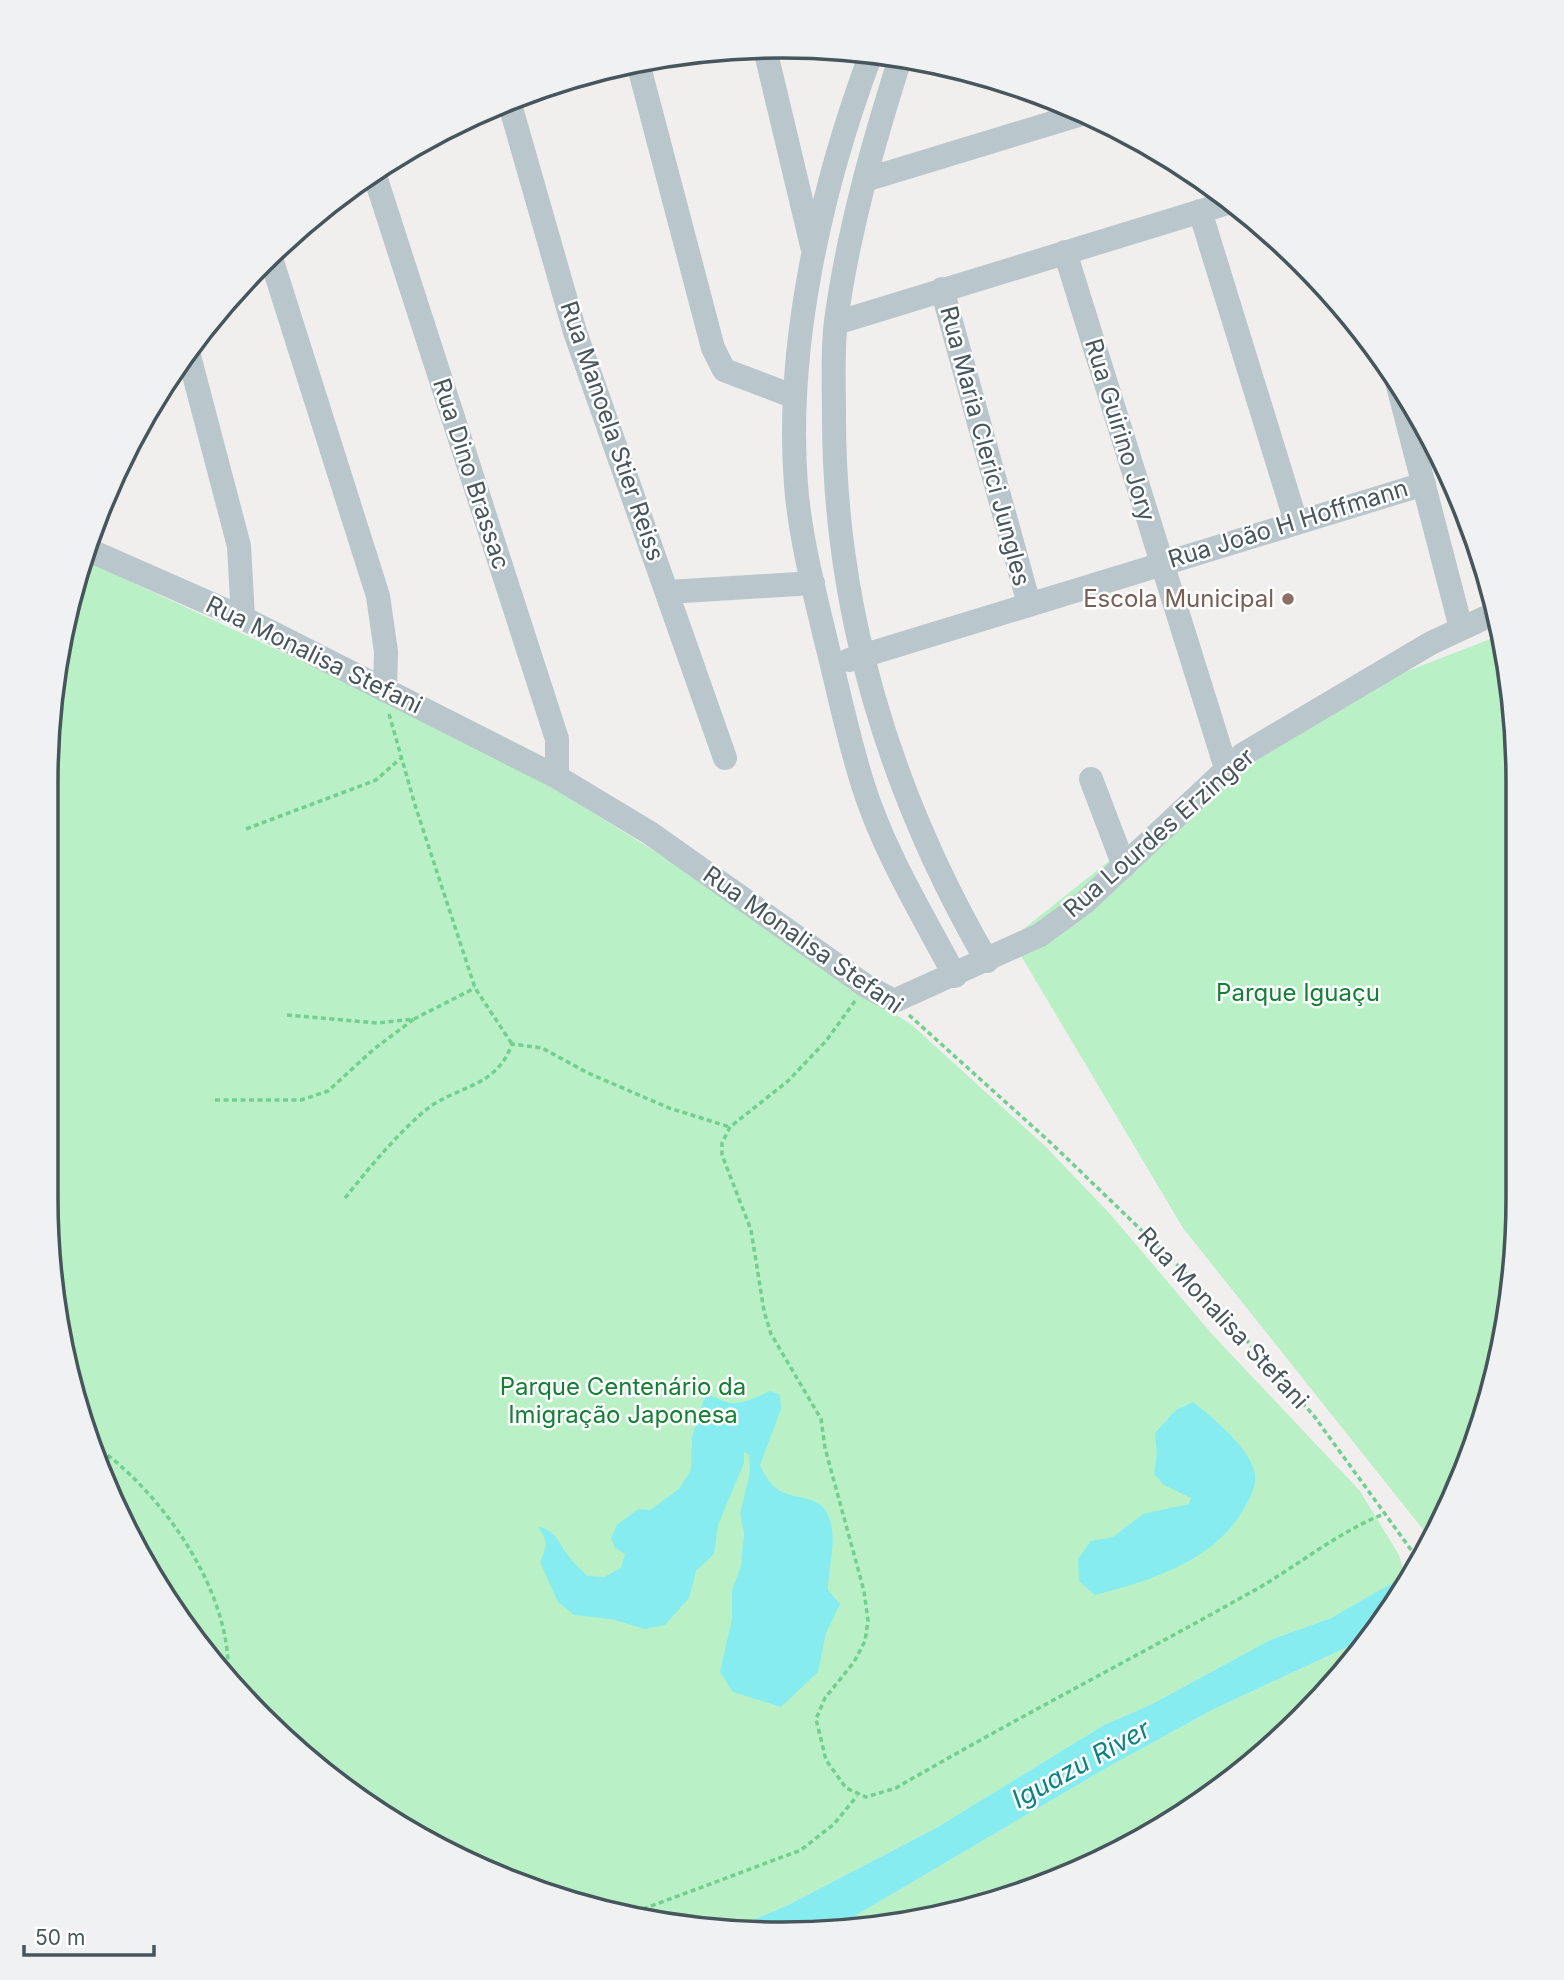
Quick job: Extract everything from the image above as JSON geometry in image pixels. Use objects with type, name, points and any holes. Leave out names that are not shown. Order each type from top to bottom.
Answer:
[{"type":"street","points":[[767,58],[813,249]]},
{"type":"street","points":[[868,63],[855,97],[813,249],[795,397],[796,486],[813,583],[863,786],[894,862],[955,976]]},
{"type":"street","points":[[897,68],[865,180],[836,323],[836,513],[862,657],[905,796],[938,870],[987,961]]},
{"type":"street","points":[[640,72],[713,348],[724,370],[795,397]]},
{"type":"street","name":"Rua Manoela Stier Reiss","points":[[512,110],[575,332],[725,758]]},
{"type":"street","points":[[865,180],[1070,118]]},
{"type":"street","name":"Rua Dino Brassac","points":[[377,182],[557,739],[557,777]]},
{"type":"street","points":[[836,323],[1220,205]]},
{"type":"street","points":[[1200,211],[1296,522]]},
{"type":"street","name":"Rua Guirino Jory","points":[[1065,252],[1215,741],[1226,768]]},
{"type":"street","points":[[274,266],[378,596],[386,652],[385,688]]},
{"type":"street","name":"Rua Maria Clerici Jungles","points":[[942,289],[1029,604]]},
{"type":"street","points":[[191,364],[239,546],[243,618]]},
{"type":"street","points":[[1406,415],[1461,628]]},
{"type":"street","name":"Rua João H Hoffmann","points":[[832,664],[1424,484]]},
{"type":"street","name":"Rua Monalisa Stefani","points":[[95,553],[243,618],[557,777],[650,832],[866,986],[894,1001]]},
{"type":"street","points":[[668,592],[813,583]]},
{"type":"street","name":"Rua Lourdes Erzinger","points":[[894,1001],[955,976],[1040,935],[1085,902],[1242,755],[1461,628],[1487,617]]},
{"type":"street","points":[[1091,779],[1124,866]]},
{"type":"path","points":[[385,688],[401,758],[475,988],[512,1044],[542,1048],[588,1073],[669,1108],[730,1127]]},
{"type":"path","points":[[246,829],[376,780],[401,758]]},
{"type":"path","points":[[866,986],[826,1041],[788,1081],[730,1127],[722,1143],[722,1154],[751,1230],[764,1311],[771,1334],[821,1419],[825,1448],[864,1591],[868,1621],[865,1641],[854,1662],[825,1698],[816,1719],[826,1760],[846,1788],[857,1796],[878,1796],[896,1788],[1114,1665],[1248,1594],[1360,1524],[1384,1514]]},
{"type":"path","points":[[215,1100],[301,1100],[328,1091],[374,1049],[414,1019],[475,988]]},
{"type":"path","name":"Rua Monalisa Stefani","points":[[894,1001],[1051,1143],[1194,1281],[1314,1416],[1413,1553]]},
{"type":"path","points":[[287,1015],[377,1023],[414,1019]]},
{"type":"path","points":[[345,1198],[378,1156],[424,1111],[461,1090],[489,1079],[505,1062],[512,1044]]},
{"type":"path","points":[[105,1454],[135,1478],[176,1528],[214,1599],[223,1633],[226,1663]]},
{"type":"path","points":[[643,1908],[802,1850],[834,1824],[857,1796]]},
{"type":"green space","name":"Parque Centenário da Imigração Japonesa","points":[[92,563],[402,708],[563,794],[699,879],[813,961],[912,1025],[1045,1146],[1111,1215],[1211,1333],[1360,1491],[1399,1555],[1403,1569],[1392,1584],[1331,1618],[1270,1640],[1152,1704],[1104,1725],[936,1828],[790,1904],[750,1921],[687,1916],[641,1908],[549,1884],[462,1848],[420,1825],[341,1773],[304,1743],[237,1676],[180,1600],[132,1518],[96,1431],[82,1385],[64,1293],[59,1245],[59,735],[72,641]]},
{"type":"green space","name":"Parque Iguaçu","points":[[1491,639],[1505,735],[1505,1245],[1500,1293],[1482,1385],[1451,1475],[1425,1531],[1183,1228],[1011,939],[1218,774],[1353,692]]},
{"type":"green space","points":[[1353,1645],[1327,1676],[1260,1743],[1184,1800],[1102,1848],[1015,1884],[969,1898],[850,1919],[1108,1767],[1212,1710]]},
{"type":"water","points":[[770,1391],[780,1395],[781,1409],[760,1465],[776,1489],[811,1500],[823,1507],[828,1514],[833,1540],[828,1590],[840,1604],[826,1633],[818,1672],[781,1707],[733,1692],[720,1672],[732,1619],[732,1590],[741,1566],[744,1533],[740,1514],[750,1472],[749,1455],[744,1452],[744,1463],[718,1525],[714,1554],[696,1571],[689,1598],[665,1625],[645,1629],[611,1619],[574,1615],[558,1602],[540,1562],[545,1544],[544,1536],[538,1527],[552,1533],[587,1576],[604,1577],[621,1568],[625,1554],[615,1548],[611,1538],[617,1525],[638,1509],[650,1510],[679,1489],[691,1470],[692,1437],[705,1396],[737,1403]]},
{"type":"water","points":[[1193,1402],[1230,1434],[1252,1464],[1255,1483],[1250,1497],[1231,1528],[1198,1556],[1137,1583],[1095,1595],[1079,1581],[1078,1559],[1091,1541],[1113,1537],[1143,1514],[1189,1504],[1191,1498],[1164,1485],[1154,1474],[1157,1454],[1155,1433],[1176,1410]]},
{"type":"water","name":"Iguazu River","points":[[1396,1581],[1353,1645],[1212,1710],[1108,1767],[850,1919],[750,1921],[790,1904],[936,1828],[1104,1725],[1152,1704],[1270,1640],[1331,1618]]},
{"type":"place","name":"Escola Municipal","points":[[1288,599]]}]
